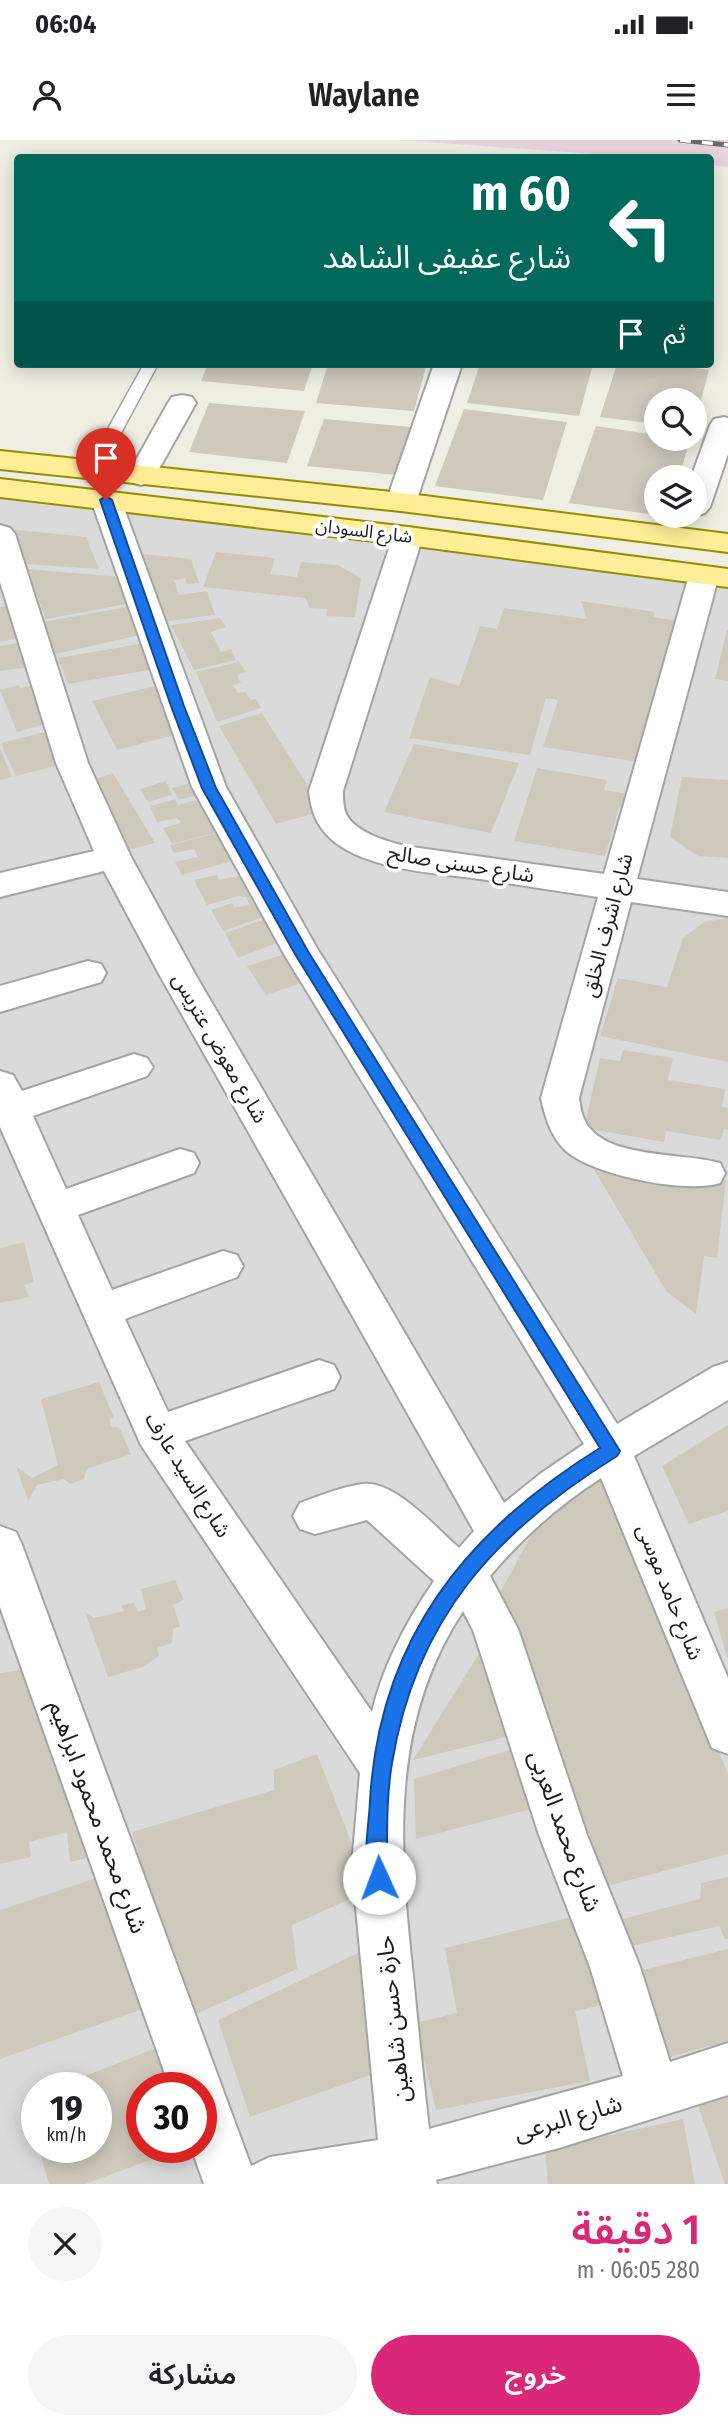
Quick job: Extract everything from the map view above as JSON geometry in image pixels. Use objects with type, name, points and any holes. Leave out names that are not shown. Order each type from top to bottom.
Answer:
[{"type":"main road","name":"شارع السودان","points":[[0,460],[99,485],[408,536],[716,576]]},
{"type":"main road","name":"شارع السودان","points":[[0,488],[99,485],[141,476],[644,523]]},
{"type":"main road","name":"شارع السودان","points":[[690,528],[728,543]]},
{"type":"street","points":[[401,502],[447,368]]},
{"type":"street","points":[[141,476],[182,403]]},
{"type":"street","points":[[707,474],[724,425]]},
{"type":"street","name":"شارع حامد موسى","points":[[99,485],[209,788],[302,954],[611,1451],[728,1733]]},
{"type":"street","name":"شارع معوض عتريس","points":[[0,534],[72,763],[114,858],[184,986],[499,1535]]},
{"type":"street","name":"شارع حسنى صالح","points":[[408,536],[326,791],[330,813],[345,833],[372,848],[405,857],[728,904]]},
{"type":"street","name":"شارع اشرف الخلق","points":[[706,1173],[607,1159],[586,1148],[570,1133],[561,1116],[560,1098],[617,888],[716,576]]},
{"type":"street","points":[[0,885],[114,858]]},
{"type":"street","points":[[0,999],[88,973]]},
{"type":"street","points":[[5,1097],[134,1067]]},
{"type":"street","name":"شارع السيد عارف","points":[[5,1097],[156,1433],[382,1766]]},
{"type":"street","points":[[55,1208],[180,1163]]},
{"type":"street","points":[[101,1311],[223,1266]]},
{"type":"street","points":[[156,1433],[319,1377]]},
{"type":"street","name":"حارة حسن شاهين","points":[[409,2173],[377,1855],[382,1766],[392,1714],[408,1665],[432,1619],[461,1578],[499,1535],[560,1484],[728,1379]]},
{"type":"street","name":"شارع محمد العربى","points":[[315,1516],[362,1502],[376,1502],[476,1591],[495,1629],[563,1835],[615,1967],[654,2093]]},
{"type":"street","name":"شارع محمد محمود ابراهيم","points":[[0,1545],[190,2072]]},
{"type":"street","name":"شارع البرعى","points":[[270,2184],[409,2173],[485,2142],[654,2093],[728,2068]]},
{"type":"street","points":[[217,2146],[231,2184]]},
{"type":"lane","points":[[99,485],[149,368]]},
{"type":"shaded area","points":[[398,140],[728,140],[728,167],[714,165],[714,154],[596,154]]},
{"type":"shaded area","points":[[0,493],[728,584],[728,2184],[0,2184]]},
{"type":"building","points":[[206,368],[312,368],[304,391],[201,381]]},
{"type":"building","points":[[327,368],[425,368],[414,411],[316,403]]},
{"type":"building","points":[[479,368],[592,368],[579,416],[467,403]]},
{"type":"building","points":[[616,368],[709,370],[704,388],[644,388],[644,422],[600,417]]},
{"type":"building","points":[[209,403],[305,411],[287,463],[189,452]]},
{"type":"building","points":[[464,409],[567,422],[543,500],[435,486]]},
{"type":"building","points":[[324,419],[411,427],[396,475],[307,466]]},
{"type":"building","points":[[596,426],[644,433],[644,451],[687,451],[683,465],[644,465],[644,513],[569,503]]},
{"type":"building","points":[[0,528],[86,537],[99,569],[11,563]]},
{"type":"building","points":[[216,552],[275,558],[270,574],[297,577],[301,562],[338,565],[361,578],[355,617],[326,616],[327,609],[310,608],[305,598],[203,587]]},
{"type":"building","points":[[143,554],[191,559],[199,583],[187,584],[185,578],[174,580],[179,595],[207,591],[215,615],[163,622]]},
{"type":"building","points":[[27,569],[121,577],[132,603],[46,619]]},
{"type":"building","points":[[581,601],[655,612],[653,617],[688,623],[646,763],[543,747],[558,700],[546,698],[530,755],[409,738],[430,677],[459,686],[480,626],[497,629],[504,608],[587,619]]},
{"type":"building","points":[[15,604],[27,637],[0,642],[0,607]]},
{"type":"building","points":[[133,606],[144,634],[56,654],[43,622]]},
{"type":"building","points":[[220,618],[226,627],[211,632],[221,652],[231,649],[236,660],[194,670],[171,625]]},
{"type":"building","points":[[728,630],[728,681],[715,679]]},
{"type":"building","points":[[23,642],[30,667],[0,671],[0,646]]},
{"type":"building","points":[[145,643],[155,669],[68,684],[58,658]]},
{"type":"building","points":[[239,662],[246,672],[237,675],[241,683],[233,685],[238,693],[245,692],[250,700],[256,699],[261,708],[217,722],[196,672]]},
{"type":"building","points":[[41,683],[55,721],[17,732],[0,690]]},
{"type":"building","points":[[164,684],[182,733],[117,750],[92,701]]},
{"type":"building","points":[[262,713],[324,811],[276,824],[219,726]]},
{"type":"building","points":[[53,730],[70,762],[16,776],[1,743]]},
{"type":"building","points":[[414,744],[519,763],[491,833],[384,812]]},
{"type":"building","points":[[0,748],[12,777],[0,780]]},
{"type":"building","points":[[537,768],[607,780],[604,790],[635,795],[630,809],[619,807],[605,856],[514,841]]},
{"type":"building","points":[[113,773],[155,843],[116,853],[85,783]]},
{"type":"building","points":[[682,777],[728,780],[728,858],[698,856],[670,837]]},
{"type":"building","points":[[166,781],[172,795],[148,802],[140,789]]},
{"type":"building","points":[[192,783],[209,792],[179,800],[172,788]]},
{"type":"building","points":[[210,796],[231,829],[172,844],[163,828],[181,823],[177,818],[157,822],[150,806],[175,799],[178,805]]},
{"type":"building","points":[[230,830],[246,857],[182,875],[175,862],[198,857],[194,849],[174,853],[170,845]]},
{"type":"building","points":[[217,875],[219,880],[243,875],[275,913],[223,931],[211,910],[232,903],[235,907],[250,905],[246,897],[239,896],[207,905],[194,880]]},
{"type":"building","points":[[277,915],[290,938],[238,958],[225,933]]},
{"type":"building","points":[[728,918],[728,1062],[600,1036],[618,978],[667,987],[683,938],[704,922]]},
{"type":"building","points":[[295,951],[314,979],[266,995],[247,966]]},
{"type":"building","points":[[623,1050],[673,1058],[668,1080],[725,1089],[722,1107],[728,1108],[728,1130],[724,1129],[721,1140],[666,1131],[664,1142],[584,1128],[600,1058],[620,1061]]},
{"type":"building","points":[[589,1161],[726,1180],[717,1258],[704,1256],[696,1314],[666,1291]]},
{"type":"building","points":[[24,1242],[34,1282],[24,1285],[29,1297],[0,1303],[0,1248]]},
{"type":"building","points":[[99,1382],[114,1418],[109,1419],[111,1427],[119,1427],[131,1454],[87,1469],[84,1479],[70,1484],[64,1479],[37,1485],[28,1501],[16,1466],[32,1478],[58,1465],[41,1399]]},
{"type":"building","points":[[728,1425],[728,1511],[689,1524],[662,1466]]},
{"type":"building","points":[[604,1466],[728,1774],[728,1854],[588,1891],[497,1598],[549,1503]]},
{"type":"building","points":[[175,1580],[184,1600],[173,1605],[180,1626],[173,1629],[172,1643],[157,1648],[159,1656],[143,1667],[108,1677],[85,1612],[94,1618],[124,1611],[121,1605],[134,1603],[138,1612],[146,1609],[141,1589]]},
{"type":"building","points":[[728,1608],[728,1657],[727,1657],[714,1612]]},
{"type":"building","points":[[490,1636],[526,1732],[413,1760]]},
{"type":"building","points":[[44,1667],[108,1853],[70,1862],[67,1832],[29,1842],[31,1857],[0,1864],[0,1673]]},
{"type":"building","points":[[531,1744],[546,1805],[416,1839],[414,1779]]},
{"type":"building","points":[[317,1754],[370,1890],[292,1925],[297,1969],[187,2018],[132,1832],[274,1790],[274,1770]]},
{"type":"building","points":[[111,1873],[157,2004],[0,2059],[0,1910]]},
{"type":"building","points":[[728,1877],[728,1939],[725,1939],[719,1926],[614,1950],[603,1924],[700,1899],[701,1883]]},
{"type":"building","points":[[588,1913],[615,2002],[575,2011],[590,2081],[436,2110],[415,2023],[457,2013],[445,1948]]},
{"type":"building","points":[[728,1949],[728,2041],[651,2062],[631,1973]]},
{"type":"building","points":[[362,1951],[385,2070],[250,2117],[218,2020]]},
{"type":"building","points":[[156,2048],[166,2072],[126,2072],[126,2163],[142,2163],[85,2184],[49,2184],[43,2163],[112,2163],[112,2072],[95,2072]]},
{"type":"building","points":[[728,2082],[728,2184],[725,2184],[694,2094]]},
{"type":"building","points":[[683,2119],[695,2184],[548,2184],[545,2150]]},
{"type":"railway","points":[[680,140],[728,145]]},
{"type":"route","points":[[106,500],[209,788],[302,954],[611,1451],[532,1504],[499,1535],[461,1578],[432,1619],[408,1665],[392,1714],[382,1766],[377,1855],[379,1878]]}]
